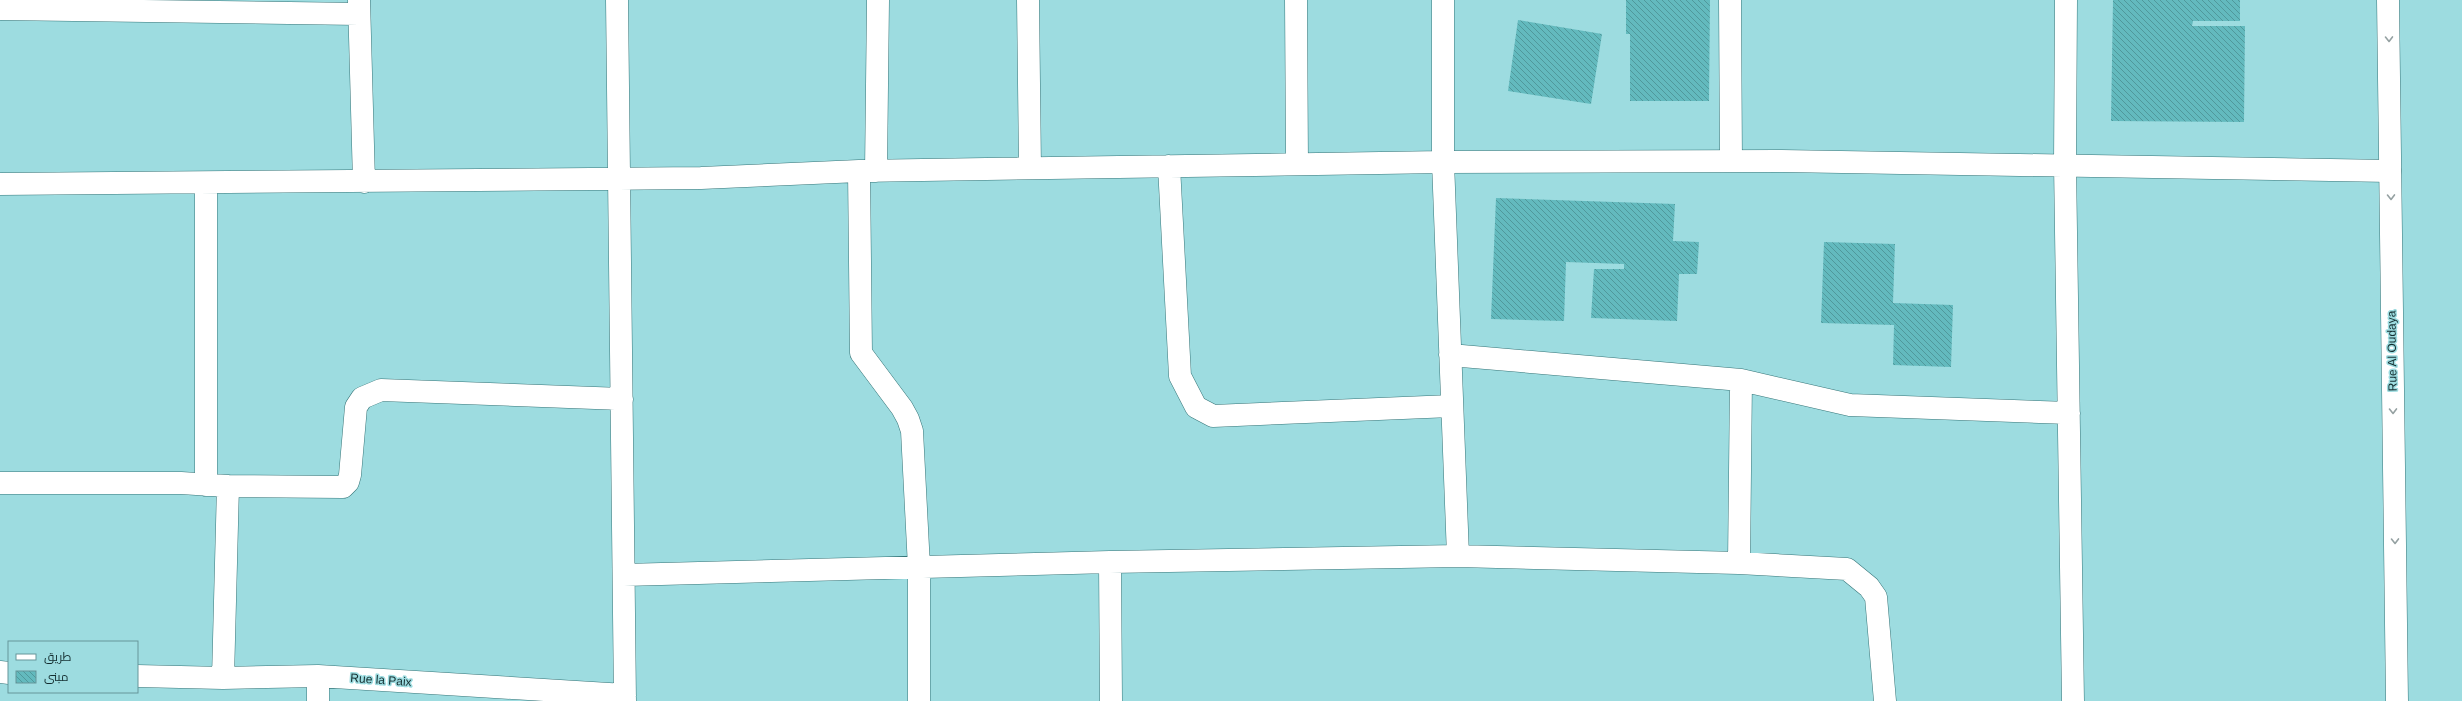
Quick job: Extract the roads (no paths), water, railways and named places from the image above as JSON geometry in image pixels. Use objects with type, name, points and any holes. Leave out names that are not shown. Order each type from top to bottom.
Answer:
[{"type":"street","points":[[617,0],[625,698]]},
{"type":"street","points":[[878,0],[868,171],[861,353],[902,408],[912,431],[919,567],[918,701]]},
{"type":"street","points":[[1028,0],[1030,167]]},
{"type":"street","points":[[1296,0],[1297,164]]},
{"type":"street","points":[[1443,0],[1443,162],[1451,406],[1458,556]]},
{"type":"street","points":[[1730,0],[1731,161]]},
{"type":"street","points":[[2066,0],[2065,164],[2074,701]]},
{"type":"street","name":"Rue Al Oudaya","points":[[2388,0],[2397,701]]},
{"type":"street","points":[[0,9],[359,7],[364,182]]},
{"type":"street","points":[[0,184],[702,178],[868,171],[1030,167],[1443,162],[1731,161],[2065,164],[2390,171]]},
{"type":"street","points":[[1169,166],[1180,376],[1196,407],[1213,416],[1451,406]]},
{"type":"street","points":[[206,183],[223,678]]},
{"type":"street","points":[[1450,356],[1741,380],[1850,405],[2069,413]]},
{"type":"street","points":[[1739,563],[1741,380]]},
{"type":"street","points":[[0,483],[343,487],[348,482],[350,475],[356,407],[362,398],[381,390],[622,399]]},
{"type":"street","points":[[624,575],[1110,562],[1458,556],[1739,563],[1847,569],[1869,586],[1876,597],[1885,701]]},
{"type":"street","points":[[1110,562],[1111,701]]},
{"type":"street","name":"Rue la Paix","points":[[138,676],[223,678],[318,676],[625,698]]},
{"type":"street","points":[[318,676],[318,701]]}]
